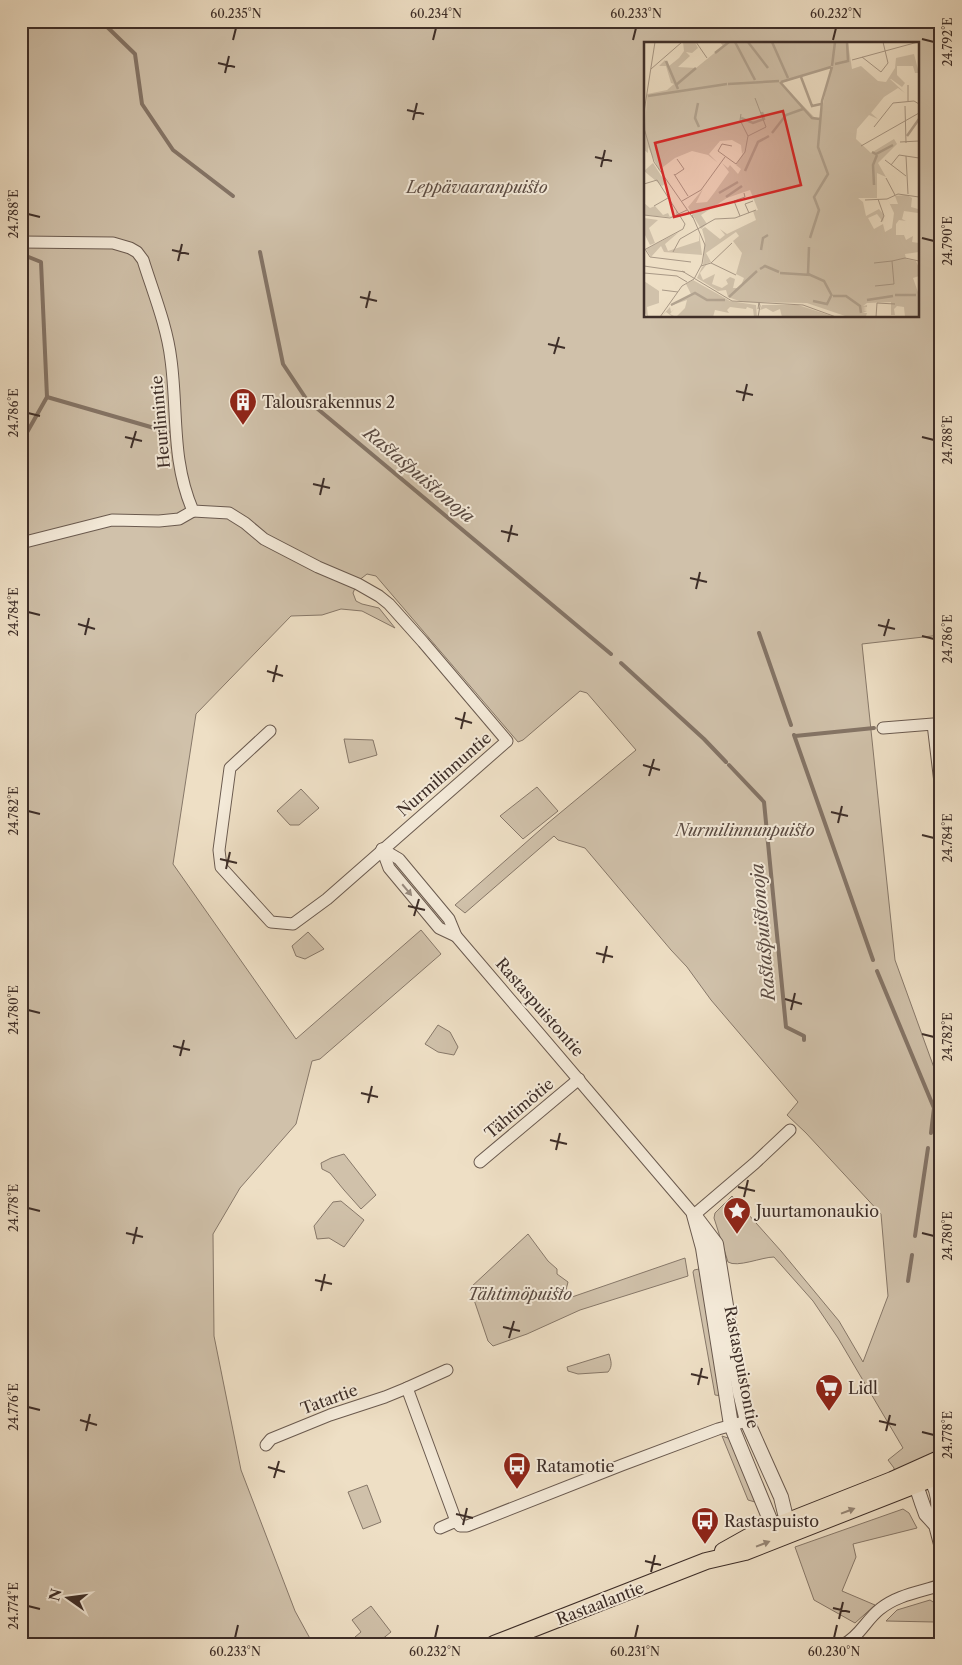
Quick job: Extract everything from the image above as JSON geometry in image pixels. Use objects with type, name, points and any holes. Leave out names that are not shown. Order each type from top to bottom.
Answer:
[{"type":"main road","name":"Rastaalantie","points":[[782,1528],[941,1458]]},
{"type":"main road","name":"Rastaalantie","points":[[494,1644],[706,1561],[741,1541],[936,1478]]},
{"type":"street","name":"Heurlinintie","points":[[21,242],[113,243],[130,248],[137,252],[143,260],[171,359],[176,445],[186,494],[193,511]]},
{"type":"street","points":[[21,543],[112,520],[159,521],[179,519],[193,511]]},
{"type":"street","name":"Nurmilinnuntie","points":[[193,511],[229,513],[245,523],[264,539],[318,567],[358,584],[389,604],[507,741],[327,898],[293,924],[272,922],[221,868],[219,856],[230,768],[270,731]]},
{"type":"street","points":[[883,728],[933,724],[941,791]]},
{"type":"street","name":"Rastaspuistontie","points":[[382,849],[388,868],[438,928],[456,936],[694,1215],[716,1244],[740,1392],[747,1421],[781,1497],[782,1528]]},
{"type":"street","name":"Tähtimötie","points":[[480,1162],[579,1079]]},
{"type":"street","points":[[694,1215],[755,1163],[790,1130]]},
{"type":"street","name":"Rastaspuistontie","points":[[694,1215],[703,1248],[731,1425],[782,1528]]},
{"type":"street","name":"Tatartie","points":[[266,1445],[271,1439],[280,1435],[330,1415],[385,1397],[447,1370]]},
{"type":"street","points":[[407,1388],[456,1521],[460,1526],[467,1526],[718,1429],[747,1421]]},
{"type":"street","points":[[936,1525],[926,1514],[916,1485],[920,1468],[936,1478],[939,1510],[936,1525],[941,1544]]},
{"type":"street","points":[[440,1528],[456,1521]]},
{"type":"street","points":[[844,1644],[859,1633],[879,1610],[895,1599],[941,1586]]},
{"type":"green space","points":[[21,21],[941,21],[941,635],[862,644],[895,960],[941,1087],[941,1453],[894,1471],[888,1460],[903,1448],[838,1338],[813,1301],[774,1257],[737,1264],[728,1262],[714,1218],[715,1213],[732,1196],[839,1321],[863,1362],[888,1296],[881,1214],[787,1115],[798,1102],[711,1000],[687,967],[585,848],[558,840],[554,836],[465,913],[455,905],[548,823],[636,750],[587,693],[580,691],[523,740],[518,742],[376,576],[367,574],[358,581],[353,593],[356,601],[379,608],[395,628],[362,611],[341,609],[322,615],[291,616],[196,714],[173,864],[296,1039],[421,930],[441,954],[320,1059],[312,1061],[296,1124],[240,1188],[213,1234],[214,1336],[241,1470],[295,1611],[313,1644],[21,1644]]},
{"type":"green space","points":[[344,739],[373,740],[377,755],[349,763]]},
{"type":"green space","points":[[537,787],[558,811],[523,839],[500,816]]},
{"type":"green space","points":[[301,789],[319,808],[299,825],[290,825],[277,811]]},
{"type":"green space","points":[[308,932],[324,949],[305,959],[296,956],[292,946]]},
{"type":"green space","points":[[438,1025],[450,1032],[458,1047],[454,1055],[438,1052],[425,1044]]},
{"type":"green space","points":[[344,1154],[376,1195],[361,1209],[330,1173],[322,1169],[321,1163]]},
{"type":"green space","points":[[341,1201],[364,1220],[344,1247],[329,1238],[317,1239],[314,1226],[333,1202]]},
{"type":"green space","name":"Tähtimöpuisto","points":[[528,1234],[548,1261],[557,1269],[557,1274],[568,1282],[566,1290],[572,1297],[685,1258],[688,1276],[580,1310],[527,1334],[493,1346],[488,1341],[470,1288]]},
{"type":"green space","points":[[699,1269],[722,1396],[715,1395],[693,1272]]},
{"type":"green space","points":[[609,1354],[611,1366],[608,1372],[578,1374],[568,1371],[567,1367]]},
{"type":"green space","points":[[722,1436],[728,1438],[734,1444],[755,1502],[748,1500]]},
{"type":"green space","points":[[367,1485],[381,1522],[363,1529],[348,1492]]},
{"type":"green space","points":[[903,1509],[909,1513],[917,1528],[853,1544],[856,1557],[842,1591],[875,1605],[855,1623],[814,1600],[795,1547]]},
{"type":"green space","points":[[930,1600],[941,1607],[941,1644],[938,1644],[934,1622],[886,1621],[897,1610]]},
{"type":"green space","points":[[371,1606],[391,1632],[376,1644],[360,1644],[355,1637],[361,1632],[352,1620]]},
{"type":"waterway","name":"Rastaspuistonoja","points":[[101,21],[135,54],[142,104],[173,150],[233,196]]},
{"type":"waterway","name":"Rastaspuistonoja","points":[[260,252],[283,364],[307,400],[611,654]]},
{"type":"waterway","points":[[21,254],[41,262],[47,397],[21,443]]},
{"type":"waterway","points":[[47,397],[168,432]]},
{"type":"waterway","points":[[759,633],[791,725]]},
{"type":"waterway","name":"Rastaspuistonoja","points":[[621,663],[704,739],[726,762]]},
{"type":"waterway","points":[[795,736],[874,728]]},
{"type":"waterway","points":[[794,735],[873,960]]},
{"type":"waterway","name":"Rastaspuistonoja","points":[[729,765],[764,802],[786,1027],[804,1036],[804,1040]]},
{"type":"waterway","points":[[877,971],[934,1108],[931,1133]]},
{"type":"waterway","points":[[915,1236],[928,1148]]},
{"type":"waterway","points":[[908,1281],[912,1255]]},
{"type":"place","name":"Talousrakennus 2","points":[[243,426]]},
{"type":"place","name":"Juurtamonaukio","points":[[737,1235]]},
{"type":"place","name":"Lidl","points":[[829,1412]]},
{"type":"place","name":"Ratamotie","points":[[517,1490]]},
{"type":"place","name":"Rastaspuisto","points":[[705,1545]]},
{"type":"park label","name":"Leppävaaranpuisto","points":[[477,187]]},
{"type":"park label","name":"Nurmilinnunpuisto","points":[[745,830]]}]
